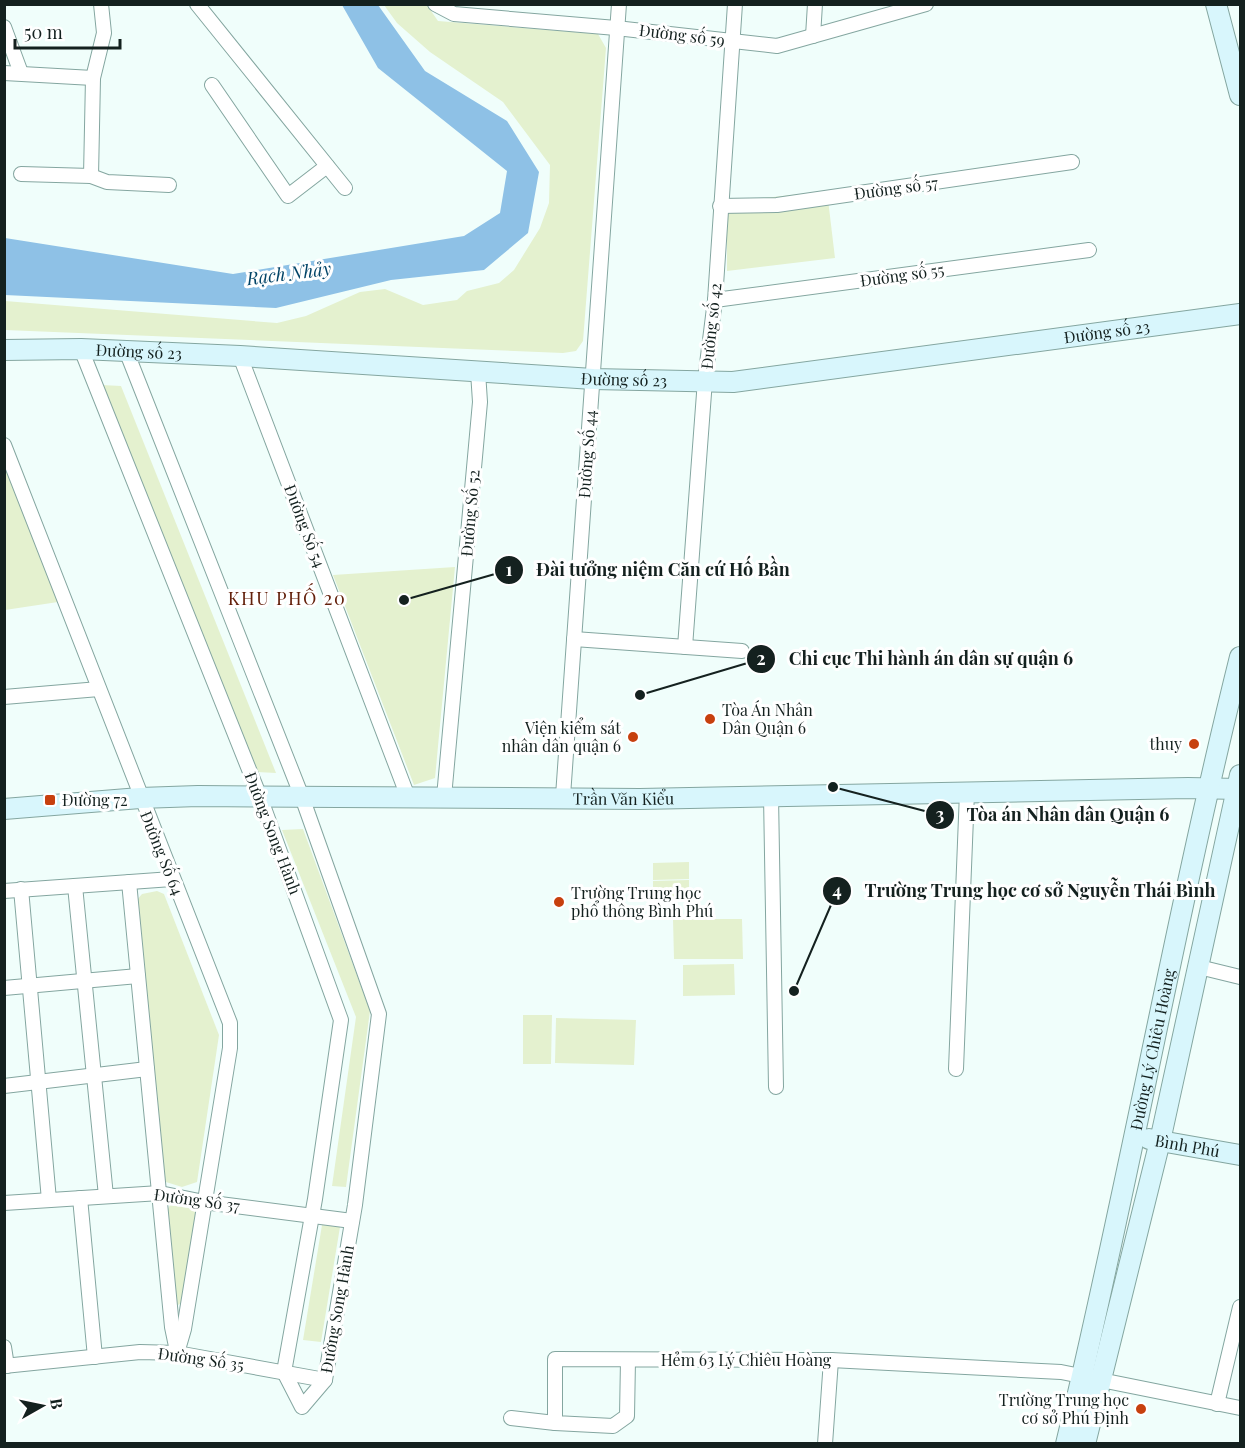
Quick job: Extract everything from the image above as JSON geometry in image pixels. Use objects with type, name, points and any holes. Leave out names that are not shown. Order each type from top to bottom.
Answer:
[{"type":"street","points":[[91,176],[93,78],[104,33],[101,4]]},
{"type":"street","points":[[197,4],[345,188]]},
{"type":"street","name":"Đường số 59","points":[[435,4],[454,14],[616,28],[777,46],[926,4]]},
{"type":"street","name":"Đường Số 44","points":[[563,796],[619,4]]},
{"type":"street","name":"Đường số 42","points":[[685,647],[705,380],[715,300],[735,4]]},
{"type":"street","points":[[813,36],[815,4]]},
{"type":"street","points":[[1216,4],[1240,95]]},
{"type":"street","points":[[4,27],[21,73]]},
{"type":"street","points":[[4,73],[93,78]]},
{"type":"street","points":[[212,85],[288,196],[327,166]]},
{"type":"street","name":"Đường số 57","points":[[720,206],[777,205],[1072,162]]},
{"type":"street","points":[[21,174],[91,176],[107,182],[168,185]]},
{"type":"street","name":"Đường số 55","points":[[715,300],[1089,250]]},
{"type":"street","name":"Đường số 23","points":[[4,350],[81,349],[127,353],[240,356],[593,379],[767,379],[1240,314]]},
{"type":"street","name":"Đường Song Hành","points":[[81,349],[260,797],[341,1020],[312,1216],[284,1372],[302,1407],[326,1380],[352,1221],[379,1014],[302,797],[127,353]]},
{"type":"street","name":"Đường Số 54","points":[[240,356],[408,797]]},
{"type":"street","name":"Đường Số 52","points":[[444,797],[480,402],[478,372]]},
{"type":"street","name":"Đường Số 64","points":[[4,445],[140,798],[230,1023],[230,1048],[184,1329],[177,1353]]},
{"type":"street","points":[[574,639],[742,651]]},
{"type":"street","name":"Đường Lý Chiêu Hoàng","points":[[1066,1443],[1136,1136],[1208,787],[1240,657]]},
{"type":"street","points":[[4,697],[99,689]]},
{"type":"street","name":"Trần Văn Kiểu","points":[[4,809],[140,798],[563,796],[640,799],[1208,787],[1239,784]]},
{"type":"street","name":"Đường Lý Chiêu Hoàng","points":[[1085,1443],[1160,1141],[1239,784]]},
{"type":"street","points":[[956,1069],[967,792]]},
{"type":"street","points":[[771,796],[776,1087]]},
{"type":"street","points":[[4,891],[172,879]]},
{"type":"street","points":[[129,882],[172,1327],[177,1353]]},
{"type":"street","points":[[75,886],[106,1196]]},
{"type":"street","points":[[21,890],[49,1200]]},
{"type":"street","points":[[1199,968],[1240,977]]},
{"type":"street","points":[[4,988],[138,976]]},
{"type":"street","points":[[4,1086],[147,1070]]},
{"type":"street","name":"Bình Phú","points":[[1136,1136],[1240,1155]]},
{"type":"street","name":"Đường Số 37","points":[[4,1203],[160,1193],[204,1202],[352,1221]]},
{"type":"street","points":[[80,1198],[95,1357]]},
{"type":"street","points":[[1217,1404],[1240,1307]]},
{"type":"street","points":[[4,1347],[6,1366]]},
{"type":"street","name":"Đường Số 35","points":[[6,1366],[140,1352],[177,1353],[326,1380]]},
{"type":"street","name":"Hẻm 63 Lý Chiêu Hoàng","points":[[555,1423],[555,1359],[831,1360],[1061,1372],[1240,1408]]},
{"type":"street","points":[[511,1418],[613,1426],[629,1412],[628,1360]]},
{"type":"street","points":[[825,1443],[831,1360]]},
{"type":"green space","points":[[384,5],[427,5],[438,21],[598,34],[606,48],[583,341],[576,351],[563,353],[5,330],[5,301],[277,323],[306,316],[360,292],[385,289],[423,305],[457,300],[467,291],[499,283],[514,270],[540,228],[549,203],[550,165],[503,102],[430,52],[397,23]]},
{"type":"green space","points":[[827,191],[835,258],[727,271],[727,202]]},
{"type":"green space","points":[[102,385],[121,386],[276,773],[257,772]]},
{"type":"green space","points":[[5,460],[58,602],[5,610]]},
{"type":"green space","points":[[455,567],[435,778],[414,785],[333,575]]},
{"type":"green space","points":[[303,829],[370,1011],[346,1187],[332,1186],[356,1017],[282,830]]},
{"type":"green space","points":[[689,862],[689,879],[653,880],[653,863]]},
{"type":"green space","points":[[689,880],[689,897],[653,898],[653,881]]},
{"type":"green space","points":[[157,891],[164,894],[219,1035],[197,1182],[182,1187],[166,1182],[162,1172],[137,900],[142,894]]},
{"type":"green space","points":[[673,919],[742,919],[743,959],[674,959]]},
{"type":"green space","points":[[734,964],[735,995],[683,996],[683,965]]},
{"type":"green space","points":[[523,1015],[552,1015],[551,1064],[523,1064]]},
{"type":"green space","points":[[556,1018],[636,1020],[634,1065],[555,1063]]},
{"type":"green space","points":[[170,1205],[194,1209],[198,1214],[184,1301],[178,1305],[174,1302],[167,1211]]},
{"type":"green space","points":[[322,1225],[340,1227],[321,1342],[303,1340]]},
{"type":"water","name":"Rạch Nhảy","points":[[342,5],[378,5],[425,71],[507,121],[539,172],[528,233],[484,270],[391,280],[276,308],[5,295],[5,238],[233,274],[464,236],[500,213],[507,171],[378,68]]},
{"type":"place","name":"Đài tưởng niệm Căn cứ Hố Bần","points":[[404,600]]},
{"type":"place","name":"Chi cục Thi hành án dân sự quận 6","points":[[640,695]]},
{"type":"place","name":"Tòa Án Nhân Dân Quận 6","points":[[710,719]]},
{"type":"place","name":"Viện kiểm sát nhân dân quận 6","points":[[633,737]]},
{"type":"place","name":"thuy","points":[[1194,744]]},
{"type":"place","name":"Tòa án Nhân dân Quận 6","points":[[833,787]]},
{"type":"place","name":"Đường 72","points":[[50,800]]},
{"type":"place","name":"Trường Trung học phổ thông Bình Phú","points":[[559,902]]},
{"type":"place","name":"Trường Trung học cơ sở Nguyễn Thái Bình","points":[[794,991]]},
{"type":"place","name":"Trường Trung học cơ sở Phú Định","points":[[1141,1409]]},
{"type":"district","name":"KHU PHỐ 20","points":[[287,599]]}]
